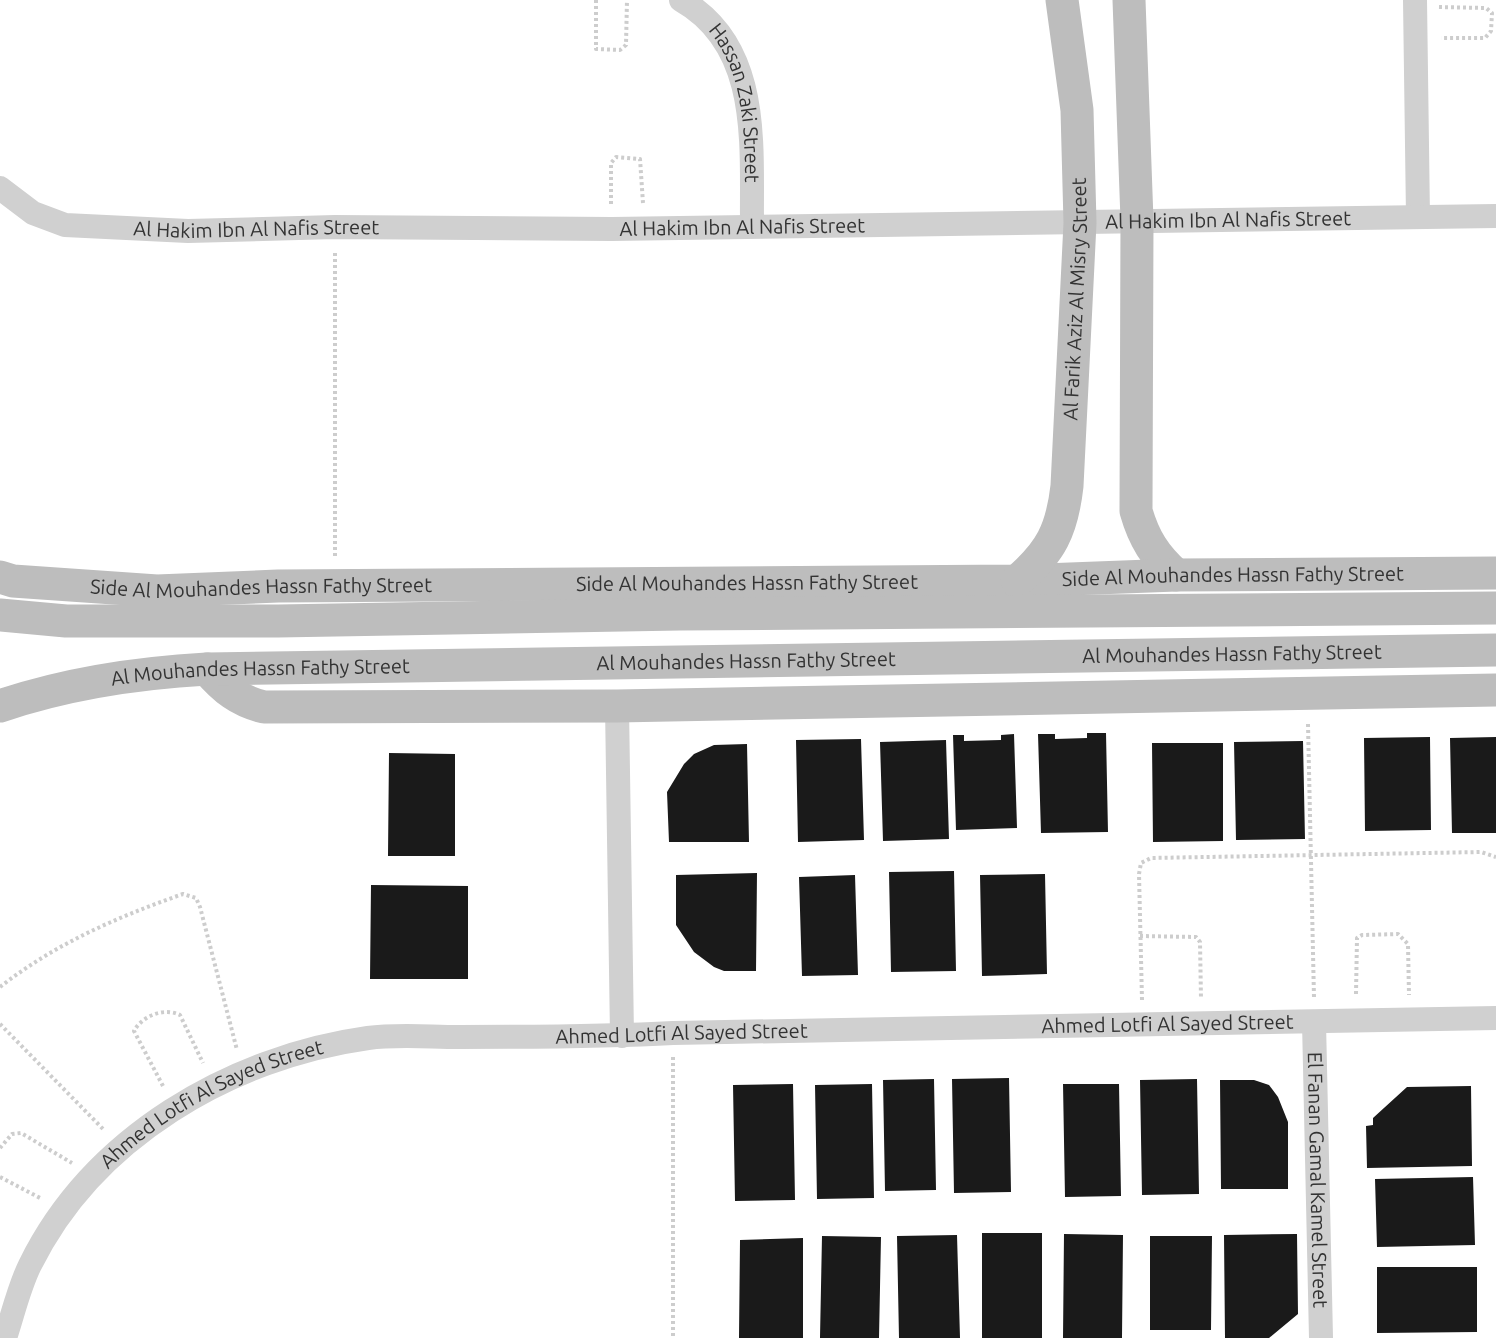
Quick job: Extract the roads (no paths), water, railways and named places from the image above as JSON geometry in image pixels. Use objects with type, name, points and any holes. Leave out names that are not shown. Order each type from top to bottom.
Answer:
[{"type":"street","name":"Hassan Zaki Street","points":[[681,0],[693,6],[723,37],[739,67],[750,112],[752,225]]},
{"type":"street","name":"Al Farik Aziz Al Misry Street","points":[[1017,581],[1038,563],[1054,540],[1064,514],[1080,223],[1077,110],[1062,0]]},
{"type":"street","points":[[1129,0],[1137,220],[1136,512],[1143,536],[1157,558],[1176,575]]},
{"type":"street","points":[[1415,3],[1418,217]]},
{"type":"street","name":"Al Hakim Ibn Al Nafis Street","points":[[0,188],[33,213],[65,225],[188,231],[335,227],[612,229],[752,225],[1080,223],[1137,220],[1496,216]]},
{"type":"street","name":"Side Al Mouhandes Hassn Fathy Street","points":[[0,577],[13,580],[157,591],[278,586],[1017,581],[1176,575],[1496,573]]},
{"type":"street","points":[[680,582],[680,614]]},
{"type":"street","points":[[278,586],[278,621]]},
{"type":"street","points":[[0,615],[66,621],[278,621],[680,614],[1496,608]]},
{"type":"street","name":"Al Mouhandes Hassn Fathy Street","points":[[0,706],[89,681],[154,672],[207,669],[1496,650]]},
{"type":"street","points":[[1041,657],[1045,696]]},
{"type":"street","points":[[207,669],[233,696],[248,704],[264,707],[616,706],[1045,696],[1496,690]]},
{"type":"street","points":[[616,706],[621,1036]]},
{"type":"street","name":"Ahmed Lotfi Al Sayed Street","points":[[5,1338],[30,1266],[63,1210],[122,1148],[175,1108],[214,1085],[305,1050],[370,1038],[621,1036],[673,1033],[1496,1018]]},
{"type":"street","name":"El Fanan Gamal Kamel Street","points":[[1314,1022],[1321,1338]]}]
